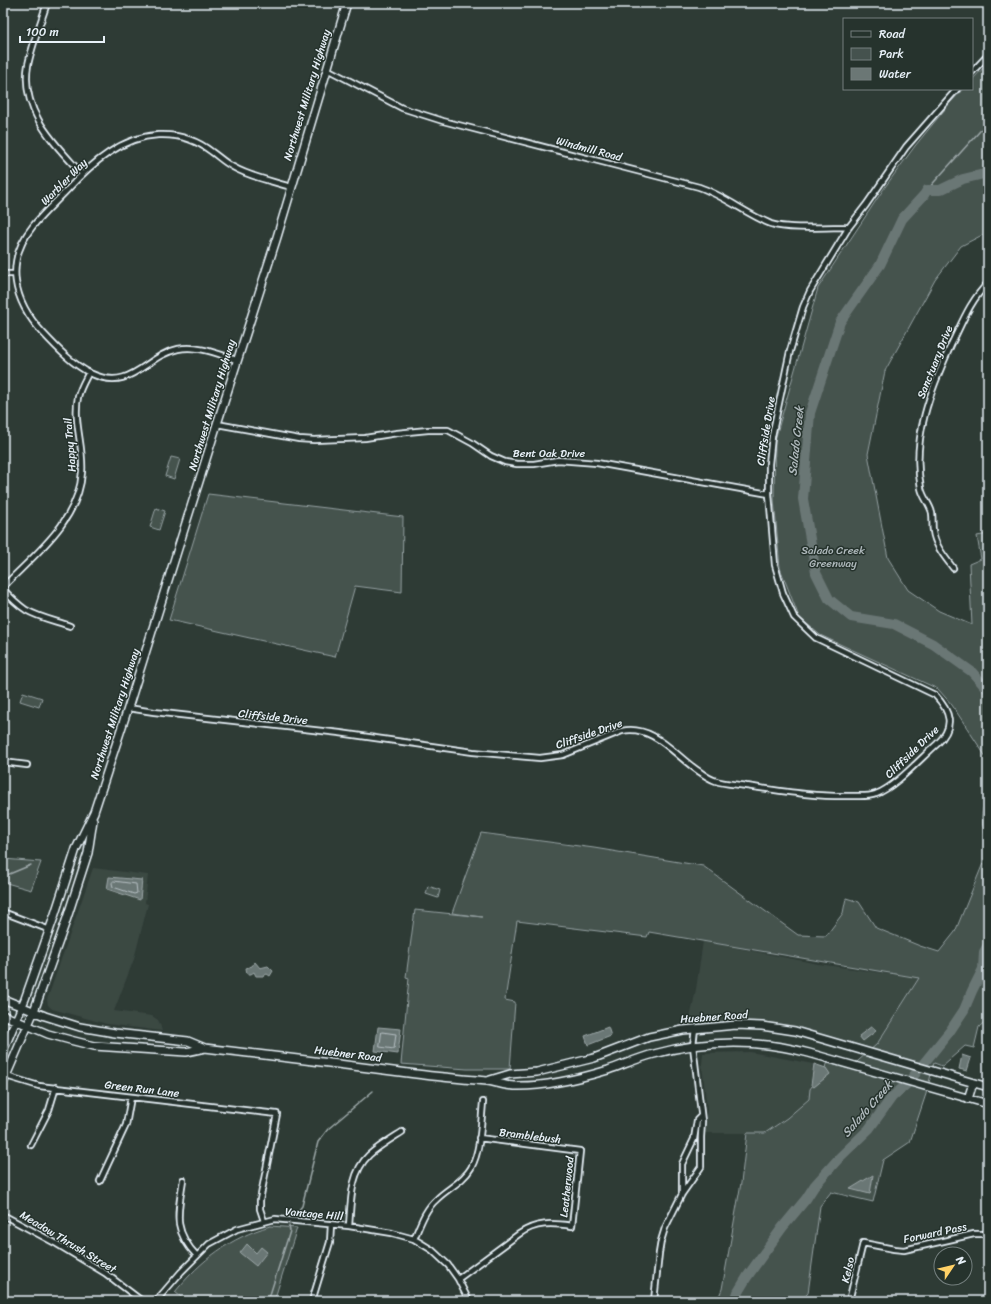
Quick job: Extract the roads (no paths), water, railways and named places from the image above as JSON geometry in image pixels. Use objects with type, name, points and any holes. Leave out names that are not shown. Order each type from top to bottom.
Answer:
[{"type":"main road","name":"Northwest Military Highway","points":[[3,1051],[22,1006],[50,930],[76,849],[94,812],[276,237],[347,3]]},
{"type":"main road","name":"Northwest Military Highway","points":[[5,1080],[34,1011],[64,929],[88,852],[94,812]]},
{"type":"main road","name":"Huebner Road","points":[[3,998],[68,1023],[98,1030],[188,1041],[206,1048],[433,1076],[488,1081],[513,1086],[542,1084],[576,1078],[607,1070],[652,1054],[673,1049],[736,1042],[760,1043],[791,1048],[988,1104]]},
{"type":"main road","name":"Huebner Road","points":[[3,1015],[48,1034],[94,1046],[186,1052],[206,1048]]},
{"type":"main road","name":"Huebner Road","points":[[488,1081],[510,1074],[537,1072],[594,1058],[649,1037],[695,1028],[736,1025],[762,1026],[795,1031],[988,1087]]},
{"type":"main road","points":[[155,1050],[156,1037]]},
{"type":"main road","points":[[572,1064],[576,1078]]},
{"type":"main road","points":[[968,1099],[973,1083]]},
{"type":"street","points":[[47,3],[28,64],[27,89],[33,108],[41,125],[82,174]]},
{"type":"street","points":[[973,71],[988,55]]},
{"type":"street","name":"Windmill Road","points":[[327,69],[402,108],[444,121],[700,187],[726,199],[772,224],[786,227],[849,227]]},
{"type":"street","name":"Cliffside Drive","points":[[128,708],[340,733],[474,752],[540,758],[562,755],[630,729],[654,736],[699,772],[716,781],[811,794],[844,796],[867,796],[888,788],[941,740],[949,726],[949,717],[941,701],[936,695],[816,638],[794,617],[783,593],[775,565],[769,494],[769,464],[772,436],[790,351],[798,322],[810,291],[849,227],[906,147],[956,90]]},
{"type":"street","name":"Warbler Way","points":[[237,360],[206,350],[190,348],[174,350],[135,374],[125,377],[104,377],[89,372],[75,363],[56,347],[39,329],[21,301],[16,288],[15,274],[16,260],[20,247],[33,226],[82,174],[98,161],[130,142],[150,136],[167,135],[192,140],[207,148],[234,168],[254,176],[291,187]]},
{"type":"street","points":[[3,274],[15,274]]},
{"type":"street","name":"Sanctuary Drive","points":[[953,568],[936,544],[933,531],[932,513],[921,489],[919,464],[921,438],[927,406],[943,364],[968,309],[977,294],[988,283]]},
{"type":"street","name":"Happy Trail","points":[[3,588],[57,532],[74,507],[81,486],[82,471],[76,412],[80,390],[89,372]]},
{"type":"street","name":"Bent Oak Drive","points":[[217,424],[299,439],[314,440],[365,438],[428,430],[448,430],[472,443],[491,456],[505,462],[516,464],[534,464],[558,460],[597,463],[769,494]]},
{"type":"street","points":[[3,588],[14,601],[26,610],[70,626]]},
{"type":"street","points":[[3,762],[27,766]]},
{"type":"street","points":[[3,912],[50,930]]},
{"type":"street","points":[[654,1301],[661,1241],[669,1219],[682,1194],[701,1167],[700,1137],[702,1120],[693,1046],[695,1028]]},
{"type":"street","name":"Green Run Lane","points":[[5,1080],[56,1088],[277,1114],[260,1200],[260,1209],[264,1222]]},
{"type":"street","points":[[31,1144],[49,1110],[56,1088]]},
{"type":"street","points":[[100,1181],[126,1125],[131,1097]]},
{"type":"street","points":[[414,1239],[424,1216],[434,1202],[461,1180],[472,1167],[478,1151],[483,1102]]},
{"type":"street","points":[[682,1194],[682,1164],[694,1139],[696,1120],[701,1116]]},
{"type":"street","points":[[348,1226],[354,1184],[361,1164],[372,1153],[402,1132]]},
{"type":"street","name":"Bramblebush","points":[[479,1138],[580,1151]]},
{"type":"street","name":"Leatherwood","points":[[458,1279],[529,1228],[540,1224],[552,1223],[572,1226],[580,1151]]},
{"type":"street","points":[[182,1180],[178,1212],[179,1226],[184,1240],[196,1256]]},
{"type":"street","name":"Meadow Thrush Street","points":[[3,1215],[57,1244],[105,1273],[142,1301]]},
{"type":"street","name":"Vantage Hill","points":[[156,1301],[181,1272],[209,1244],[237,1229],[275,1219],[348,1226],[392,1233],[414,1239],[441,1257],[458,1279],[468,1301]]},
{"type":"street","points":[[312,1301],[330,1242],[331,1224]]},
{"type":"street","name":"Forward Pass","points":[[863,1243],[904,1250],[974,1234],[988,1234]]},
{"type":"street","name":"Kelso","points":[[849,1301],[863,1243]]},
{"type":"water","points":[[109,877],[142,880],[140,900],[107,889]]},
{"type":"water","points":[[255,962],[260,968],[268,966],[273,971],[270,976],[267,974],[263,976],[256,976],[254,972],[247,974],[246,968],[252,966]]},
{"type":"water","points":[[872,1026],[876,1031],[863,1041],[859,1036]]},
{"type":"water","points":[[378,1027],[401,1029],[398,1054],[375,1051]]},
{"type":"water","points":[[608,1027],[611,1036],[588,1045],[585,1036]]},
{"type":"water","points":[[962,1055],[971,1058],[967,1071],[959,1069]]},
{"type":"water","points":[[814,1064],[826,1068],[830,1074],[814,1087],[811,1085]]},
{"type":"water","points":[[873,1175],[870,1194],[850,1189]]},
{"type":"water","points":[[247,1244],[256,1253],[261,1247],[267,1252],[256,1266],[240,1253]]},
{"type":"waterway","points":[[927,190],[988,122]]},
{"type":"waterway","name":"Salado Creek","points":[[988,173],[963,179],[940,190],[927,190],[902,219],[880,265],[840,322],[810,413],[803,499],[816,573],[829,599],[851,617],[894,624],[933,644],[972,672],[988,690]]},
{"type":"waterway","points":[[3,875],[7,875],[31,865]]},
{"type":"waterway","name":"Salado Creek","points":[[735,1301],[738,1292],[747,1277],[815,1185],[840,1157],[869,1129],[892,1097],[907,1084],[950,1031],[964,1010],[983,969],[984,952],[988,945]]},
{"type":"waterway","points":[[298,1211],[302,1206],[318,1142],[328,1129],[373,1091]]},
{"type":"waterway","points":[[268,1301],[290,1231],[289,1226]]},
{"type":"park label","name":"Salado Creek Greenway","points":[[833,556]]}]
